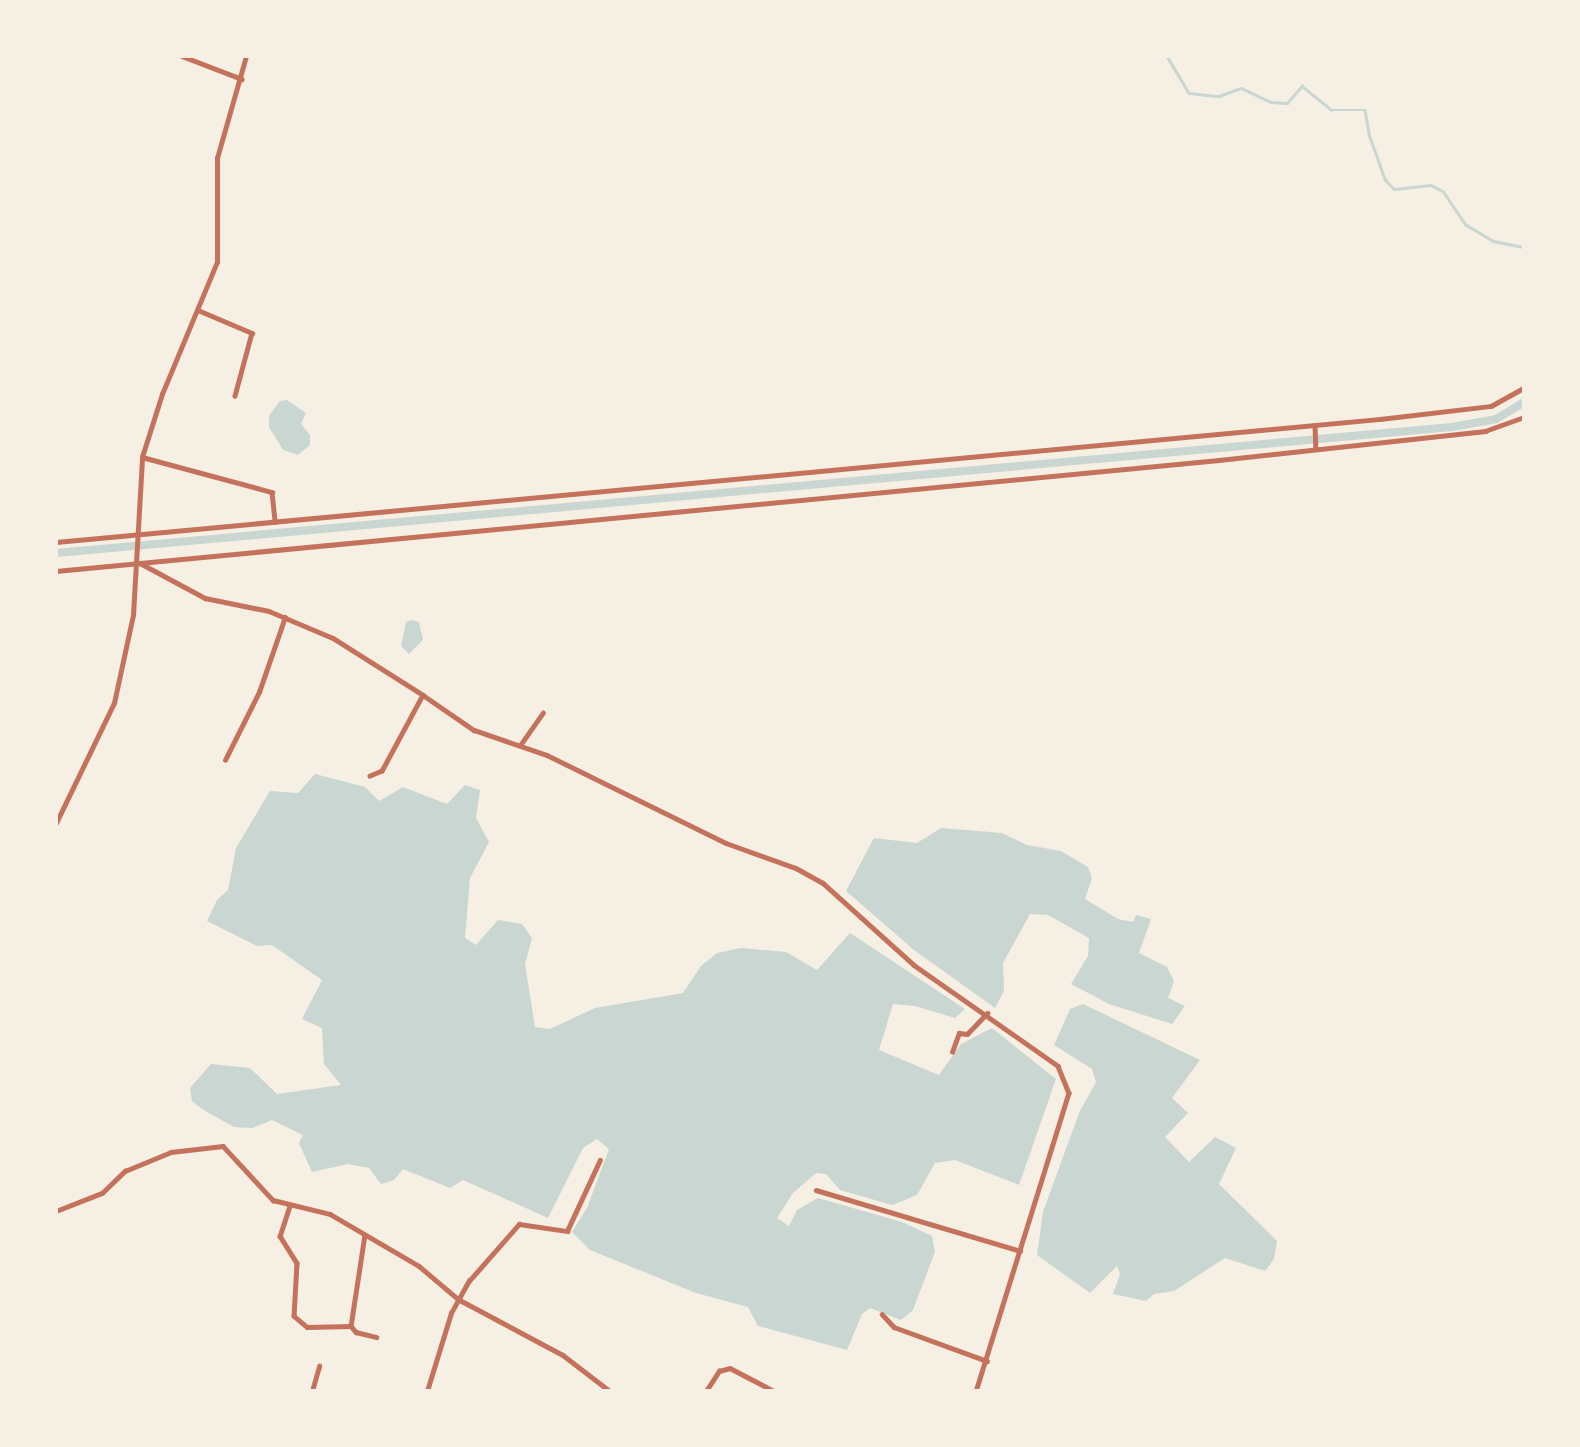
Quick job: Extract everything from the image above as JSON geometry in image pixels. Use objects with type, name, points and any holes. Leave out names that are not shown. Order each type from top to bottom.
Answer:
[{"type":"street","points":[[182,56],[242,79]]},
{"type":"street","points":[[56,823],[114,703],[133,615],[137,561],[135,537],[142,457],[162,394],[217,261],[217,158],[242,79],[246,56]]},
{"type":"street","points":[[198,310],[252,333],[235,396]]},
{"type":"street","points":[[56,542],[135,537],[1315,428],[1492,406],[1524,388]]},
{"type":"street","points":[[56,571],[1485,431],[1524,417]]},
{"type":"street","points":[[1315,428],[1316,446]]},
{"type":"street","points":[[142,457],[272,492],[275,522]]},
{"type":"street","points":[[137,561],[205,597],[285,617],[333,638],[474,730],[520,744],[726,843],[796,868],[822,883],[930,978],[988,1013],[1058,1066],[1068,1082],[1069,1093],[988,1361],[976,1391]]},
{"type":"street","points":[[225,760],[259,692],[285,617]]},
{"type":"street","points":[[370,776],[382,771],[423,695]]},
{"type":"street","points":[[520,744],[543,713]]},
{"type":"street","points":[[952,1052],[959,1034],[967,1034],[988,1013]]},
{"type":"street","points":[[56,1212],[102,1193],[125,1171],[171,1152],[223,1146],[273,1200],[330,1214],[419,1266],[458,1299],[543,1342],[610,1391]]},
{"type":"street","points":[[427,1391],[458,1299],[516,1226],[523,1223],[566,1231],[600,1160]]},
{"type":"street","points":[[816,1191],[1020,1251]]},
{"type":"street","points":[[290,1206],[280,1236],[297,1263],[294,1316],[307,1327],[351,1326]]},
{"type":"street","points":[[365,1235],[351,1326],[356,1332],[376,1337]]},
{"type":"street","points":[[883,1314],[894,1328],[988,1361]]},
{"type":"street","points":[[312,1391],[319,1366]]},
{"type":"street","points":[[706,1391],[719,1371],[730,1368],[775,1391]]},
{"type":"shaded area","points":[[287,400],[306,413],[301,424],[310,435],[310,445],[298,455],[283,450],[269,427],[269,416],[280,401]]},
{"type":"shaded area","points":[[406,622],[419,622],[423,640],[409,654],[401,646]]},
{"type":"shaded area","points":[[315,774],[365,787],[379,801],[403,787],[447,804],[465,785],[480,790],[476,818],[489,842],[470,878],[465,938],[476,945],[498,920],[522,924],[532,938],[525,964],[535,1027],[550,1029],[595,1008],[683,993],[701,966],[717,953],[741,948],[786,952],[817,970],[850,933],[965,1009],[955,1018],[915,1006],[893,1004],[879,1050],[939,1075],[961,1044],[992,1028],[1056,1079],[1019,1185],[955,1160],[935,1163],[917,1195],[892,1205],[840,1190],[826,1174],[816,1173],[793,1193],[777,1218],[789,1226],[797,1210],[818,1198],[902,1222],[932,1236],[935,1252],[913,1310],[901,1320],[870,1308],[862,1314],[847,1350],[758,1326],[748,1307],[696,1293],[590,1250],[572,1232],[587,1208],[609,1149],[597,1139],[583,1148],[548,1218],[463,1180],[450,1188],[403,1169],[394,1180],[381,1184],[369,1168],[348,1164],[312,1172],[299,1143],[303,1135],[272,1120],[252,1128],[234,1127],[202,1109],[192,1101],[190,1088],[211,1064],[250,1068],[277,1094],[341,1085],[324,1064],[322,1028],[302,1019],[322,980],[272,945],[257,946],[207,921],[217,900],[228,890],[236,848],[270,791],[298,793]]},
{"type":"shaded area","points":[[941,828],[1002,833],[1027,845],[1061,851],[1088,867],[1092,878],[1085,899],[1118,919],[1133,922],[1136,915],[1151,919],[1139,953],[1167,967],[1174,981],[1168,998],[1185,1006],[1172,1024],[1109,1004],[1071,984],[1088,956],[1089,938],[1048,915],[1030,914],[1003,963],[1004,991],[995,1008],[914,950],[846,891],[874,838],[917,843]]},
{"type":"shaded area","points":[[1083,1004],[1200,1060],[1172,1098],[1188,1113],[1165,1137],[1189,1162],[1215,1137],[1236,1148],[1219,1184],[1277,1241],[1274,1259],[1265,1271],[1225,1258],[1174,1291],[1154,1294],[1146,1301],[1113,1294],[1120,1274],[1117,1266],[1090,1293],[1037,1255],[1043,1212],[1079,1113],[1096,1082],[1092,1069],[1054,1045],[1070,1009]]},
{"type":"waterway","points":[[1167,56],[1189,93],[1219,96],[1241,88],[1271,102],[1287,103],[1302,86],[1332,110],[1365,110],[1370,137],[1385,179],[1394,189],[1431,185],[1443,191],[1465,224],[1493,241],[1524,247]]},
{"type":"waterway","points":[[56,553],[1452,427],[1496,419],[1524,402]]}]
